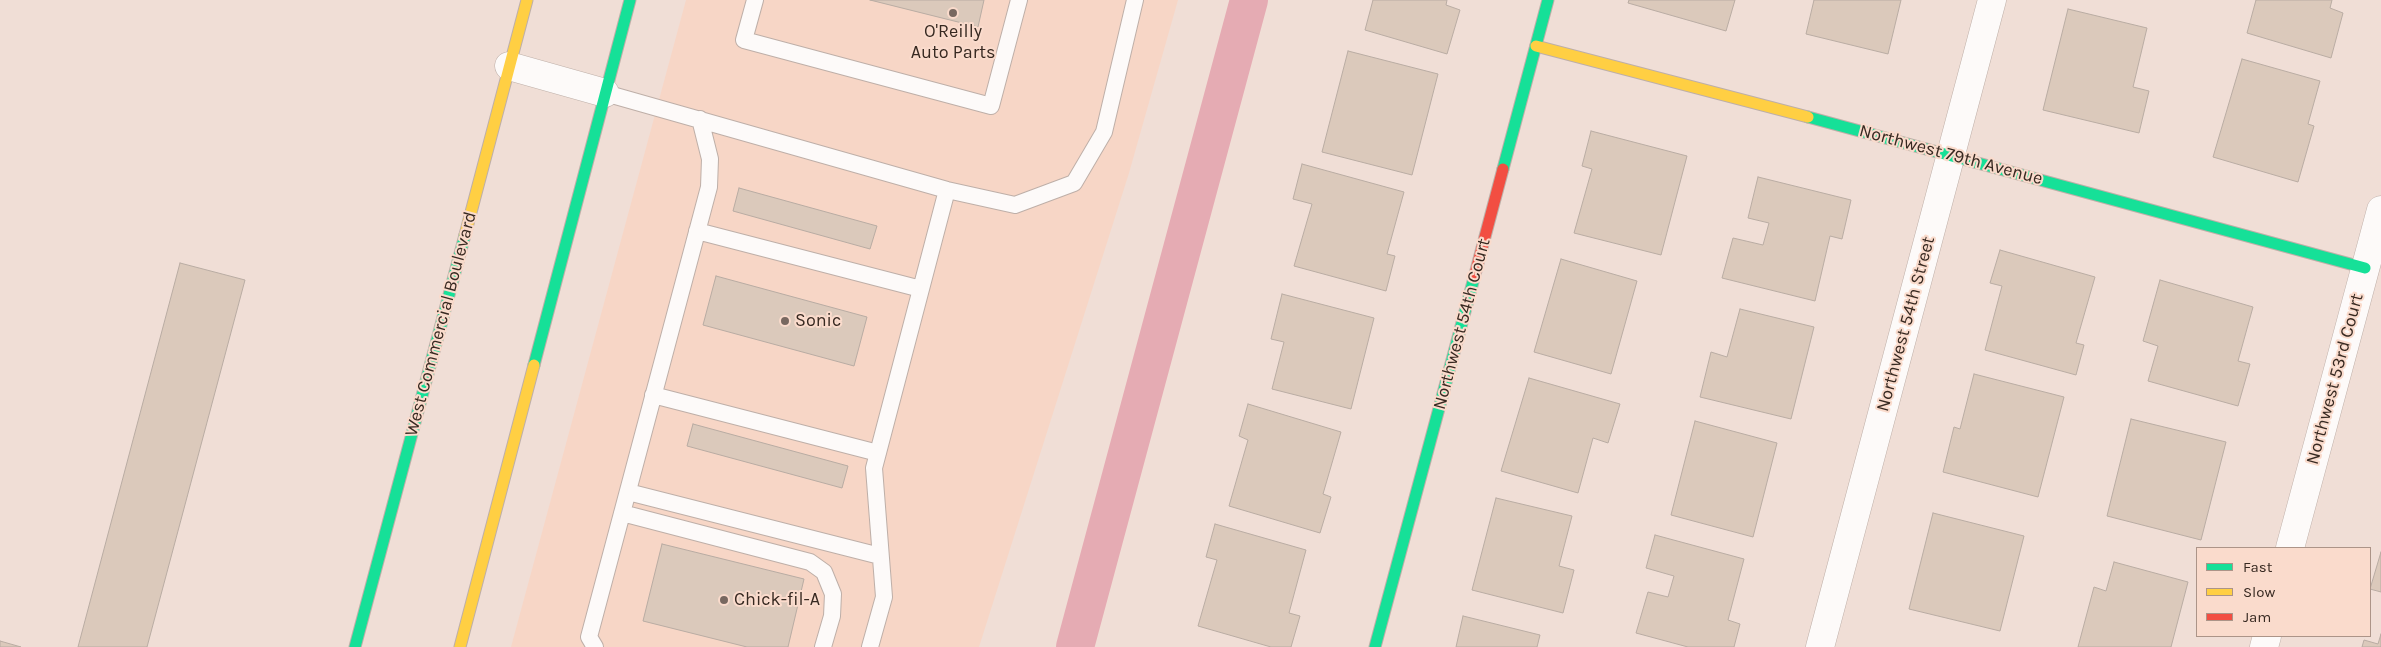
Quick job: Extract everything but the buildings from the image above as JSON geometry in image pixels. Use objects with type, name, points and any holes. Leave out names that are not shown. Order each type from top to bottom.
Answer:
[{"type":"main road","name":"West Commercial Boulevard","points":[[355,647],[527,0]]},
{"type":"main road","points":[[460,647],[630,0]]},
{"type":"main road","name":"Northwest 54th Court","points":[[1375,647],[1548,0]]},
{"type":"main road","name":"Northwest 79th Avenue","points":[[1536,46],[1952,154],[2365,268]]},
{"type":"street","name":"Northwest 54th Street","points":[[1820,647],[1992,0]]},
{"type":"street","points":[[509,66],[605,92]]},
{"type":"street","name":"Northwest 53rd Court","points":[[2290,547],[2381,210]]},
{"type":"lane","points":[[755,0],[744,40],[990,106],[1019,0]]},
{"type":"lane","points":[[605,92],[947,190],[1014,205],[1074,183],[1104,132],[1135,0]]},
{"type":"lane","points":[[595,647],[589,637],[709,187],[710,159],[700,119]]},
{"type":"lane","points":[[870,647],[884,597],[874,468],[947,190]]},
{"type":"lane","points":[[697,231],[921,289]]},
{"type":"lane","points":[[653,396],[878,453]]},
{"type":"lane","points":[[628,492],[880,556]]},
{"type":"lane","points":[[622,512],[810,562],[824,572],[833,594],[832,616],[823,647]]},
{"type":"shaded area","points":[[686,0],[1178,0],[1129,173],[979,647],[511,647]]},
{"type":"waterway","points":[[1075,647],[1249,0]]},
{"type":"traffic: fast","points":[[534,365],[630,0]]},
{"type":"traffic: fast","points":[[1503,169],[1548,0]]},
{"type":"traffic: fast","points":[[1808,117],[2365,268]]},
{"type":"traffic: fast","points":[[355,647],[465,235]]},
{"type":"traffic: fast","points":[[1375,647],[1474,278]]},
{"type":"traffic: slow","points":[[465,235],[527,0]]},
{"type":"traffic: slow","points":[[1536,46],[1808,117]]},
{"type":"traffic: slow","points":[[460,647],[534,365]]},
{"type":"traffic: jam","points":[[1474,278],[1503,169]]},
{"type":"place","name":"O'Reilly Auto Parts","points":[[953,13]]},
{"type":"place","name":"Sonic","points":[[785,321]]},
{"type":"place","name":"Chick-fil-A","points":[[724,600]]}]
